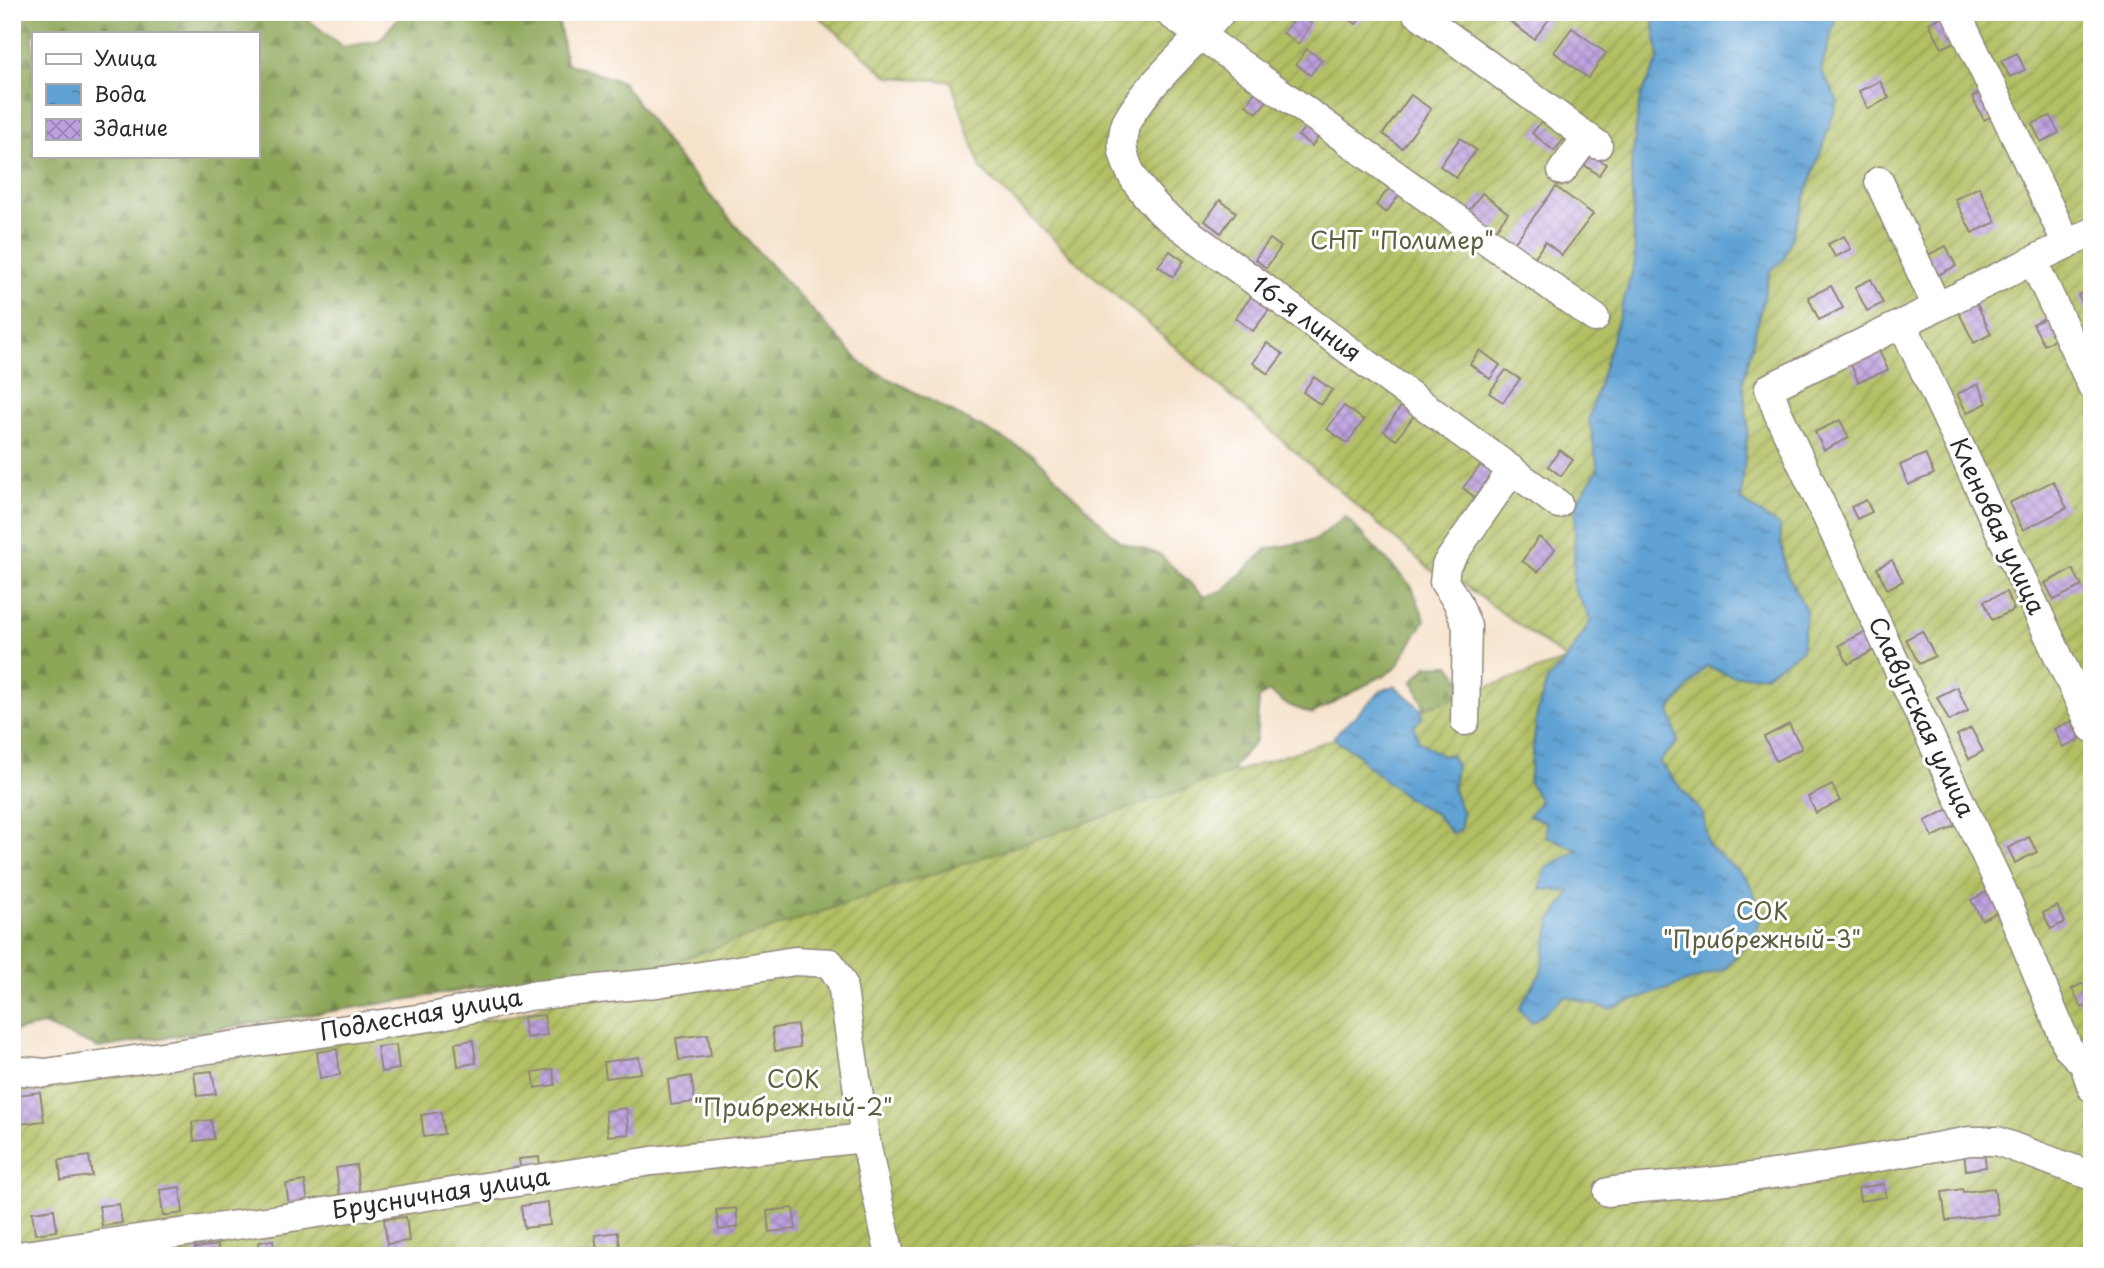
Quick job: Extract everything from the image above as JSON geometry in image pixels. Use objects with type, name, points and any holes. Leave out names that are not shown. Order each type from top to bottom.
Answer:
[{"type":"street","points":[[1168,12],[1595,318]]},
{"type":"street","name":"16-я линия","points":[[1221,12],[1142,98],[1125,126],[1123,153],[1134,181],[1162,213],[1558,504]]},
{"type":"street","points":[[1416,12],[1593,141],[1562,171]]},
{"type":"street","points":[[1903,325],[2079,238],[1956,12]]},
{"type":"street","points":[[1879,181],[1937,307]]},
{"type":"street","points":[[2033,261],[2092,386]]},
{"type":"street","name":"Славутская улица","points":[[1903,325],[1769,388],[1778,413],[2009,905],[2067,1048],[2084,1064],[2092,1088]]},
{"type":"street","name":"Кленовая улица","points":[[1903,325],[2092,728]]},
{"type":"street","points":[[1465,721],[1467,626],[1457,601],[1444,582],[1446,565],[1512,470]]},
{"type":"street","name":"Подлесная улица","points":[[12,1070],[45,1073],[437,1016],[528,996],[657,983],[794,961],[830,963],[842,983],[865,1138]]},
{"type":"street","points":[[865,1138],[890,1256]]},
{"type":"street","name":"Брусничная улица","points":[[17,1256],[279,1219],[652,1161],[865,1138]]},
{"type":"street","points":[[1608,1192],[1791,1171],[1970,1141],[1997,1141],[2092,1176]]},
{"type":"green space","points":[[12,12],[298,12],[343,47],[380,40],[403,12],[557,12],[566,63],[622,82],[674,153],[752,245],[863,365],[1034,455],[1120,542],[1159,554],[1205,597],[1224,590],[1267,549],[1316,540],[1345,516],[1412,587],[1425,620],[1395,669],[1312,714],[1286,704],[1269,692],[1259,698],[1256,740],[1234,766],[1171,1256],[663,972],[566,974],[99,1048],[43,1025],[12,1032]]},
{"type":"green space","name":"СОК \"Прибрежный-3\"","points":[[813,12],[2092,12],[2092,1256],[12,1256],[12,1092],[516,1015],[1567,660],[1449,574],[1432,571],[1074,259],[981,169],[951,81],[889,77]]},
{"type":"green space","points":[[1450,665],[1463,683],[1459,717],[1427,713],[1413,681],[1427,666]]},
{"type":"water","points":[[1652,12],[1843,12],[1836,17],[1821,70],[1838,101],[1784,259],[1770,271],[1743,383],[1748,427],[1741,500],[1779,526],[1786,572],[1806,610],[1802,650],[1765,675],[1733,676],[1706,666],[1670,710],[1678,742],[1659,762],[1703,814],[1708,845],[1748,880],[1762,911],[1757,930],[1725,969],[1609,1009],[1565,996],[1532,1023],[1519,1009],[1541,972],[1551,921],[1571,892],[1540,889],[1546,868],[1578,850],[1546,836],[1546,822],[1529,815],[1540,801],[1529,782],[1537,714],[1547,680],[1567,659],[1591,620],[1573,587],[1576,503],[1598,469],[1589,418],[1635,262],[1631,168],[1640,97],[1659,59]]},
{"type":"water","points":[[1395,686],[1421,709],[1423,717],[1414,726],[1419,741],[1442,756],[1451,754],[1456,765],[1453,790],[1463,814],[1460,830],[1452,834],[1436,814],[1413,802],[1363,762],[1356,752],[1339,743],[1334,736],[1381,691]]},
{"type":"building","points":[[1339,12],[1365,12],[1356,24]]},
{"type":"building","points":[[1514,12],[1543,12],[1550,18],[1534,39],[1508,20]]},
{"type":"building","points":[[1298,14],[1312,24],[1298,44],[1283,33]]},
{"type":"building","points":[[1947,14],[1960,40],[1942,48],[1929,23]]},
{"type":"building","points":[[1572,28],[1606,53],[1588,78],[1554,52]]},
{"type":"building","points":[[1307,49],[1322,60],[1310,75],[1296,64]]},
{"type":"building","points":[[2017,53],[2025,70],[2010,77],[2001,61]]},
{"type":"building","points":[[1880,81],[1889,98],[1868,109],[1859,91]]},
{"type":"building","points":[[1258,88],[1270,97],[1257,113],[1246,105]]},
{"type":"building","points":[[1983,91],[1995,115],[1984,120],[1972,97]]},
{"type":"building","points":[[1411,95],[1431,109],[1402,148],[1383,134]]},
{"type":"building","points":[[2050,116],[2059,133],[2041,142],[2032,124]]},
{"type":"building","points":[[1543,120],[1565,138],[1554,151],[1532,133]]},
{"type":"building","points":[[1309,122],[1322,131],[1312,146],[1298,136]]},
{"type":"building","points":[[1460,138],[1476,150],[1456,178],[1440,166]]},
{"type":"building","points":[[1590,154],[1606,164],[1599,175],[1583,164]]},
{"type":"building","points":[[1392,184],[1402,191],[1386,213],[1376,205]]},
{"type":"building","points":[[1556,187],[1593,214],[1562,255],[1545,242],[1532,261],[1512,246]]},
{"type":"building","points":[[1979,187],[1996,222],[1972,233],[1955,199]]},
{"type":"building","points":[[1482,193],[1508,213],[1493,233],[1467,213]]},
{"type":"building","points":[[1220,200],[1236,212],[1221,233],[1205,221]]},
{"type":"building","points":[[1844,236],[1851,249],[1835,257],[1828,244]]},
{"type":"building","points":[[1270,239],[1281,247],[1266,268],[1255,259]]},
{"type":"building","points":[[1946,246],[1956,266],[1938,275],[1928,255]]},
{"type":"building","points":[[1170,251],[1184,261],[1173,277],[1158,266]]},
{"type":"building","points":[[1871,279],[1883,303],[1867,311],[1855,287]]},
{"type":"building","points":[[1831,286],[1843,308],[1819,320],[1808,297]]},
{"type":"building","points":[[2092,289],[2092,322],[2078,295]]},
{"type":"building","points":[[1254,293],[1272,306],[1253,331],[1235,318]]},
{"type":"building","points":[[1976,302],[1991,334],[1974,343],[1958,311]]},
{"type":"building","points":[[2047,317],[2058,338],[2044,345],[2033,324]]},
{"type":"building","points":[[1267,343],[1283,354],[1268,374],[1253,363]]},
{"type":"building","points":[[1480,350],[1500,365],[1490,379],[1470,364]]},
{"type":"building","points":[[1879,350],[1888,370],[1858,382],[1850,362]]},
{"type":"building","points":[[1506,370],[1520,379],[1503,402],[1489,393]]},
{"type":"building","points":[[1314,377],[1332,390],[1321,405],[1303,392]]},
{"type":"building","points":[[1978,384],[1987,403],[1967,413],[1957,394]]},
{"type":"building","points":[[1402,405],[1415,414],[1396,440],[1384,431]]},
{"type":"building","points":[[1344,406],[1364,420],[1347,443],[1327,429]]},
{"type":"building","points":[[1840,420],[1849,438],[1824,450],[1815,432]]},
{"type":"building","points":[[1560,450],[1573,460],[1561,476],[1548,466]]},
{"type":"building","points":[[1925,454],[1934,474],[1908,485],[1900,465]]},
{"type":"building","points":[[1485,459],[1500,471],[1478,500],[1463,488]]},
{"type":"building","points":[[2053,481],[2067,508],[2023,530],[2009,503]]},
{"type":"building","points":[[1866,500],[1872,512],[1857,519],[1851,507]]},
{"type":"building","points":[[1539,537],[1555,549],[1538,572],[1522,561]]},
{"type":"building","points":[[1892,560],[1903,581],[1887,589],[1877,568]]},
{"type":"building","points":[[2073,569],[2082,586],[2054,600],[2045,583]]},
{"type":"building","points":[[2006,592],[2014,610],[1992,620],[1984,601]]},
{"type":"building","points":[[1867,631],[1876,649],[1848,664],[1839,645]]},
{"type":"building","points":[[1922,631],[1935,656],[1919,664],[1906,639]]},
{"type":"building","points":[[1957,687],[1968,711],[1949,721],[1937,697]]},
{"type":"building","points":[[2071,721],[2080,739],[2063,747],[2054,729]]},
{"type":"building","points":[[1789,724],[1802,748],[1776,761],[1764,737]]},
{"type":"building","points":[[1971,728],[1983,751],[1969,759],[1957,735]]},
{"type":"building","points":[[1832,785],[1840,801],[1816,813],[1808,797]]},
{"type":"building","points":[[1951,808],[1959,824],[1933,837],[1925,821]]},
{"type":"building","points":[[2029,837],[2037,852],[2015,863],[2008,848]]},
{"type":"building","points":[[1992,889],[2002,910],[1982,920],[1971,900]]},
{"type":"building","points":[[2057,906],[2065,922],[2051,929],[2043,913]]},
{"type":"building","points":[[2083,983],[2092,1003],[2082,1008],[2072,989]]},
{"type":"building","points":[[544,1015],[547,1035],[526,1038],[523,1017]]},
{"type":"building","points":[[797,1025],[800,1047],[775,1051],[772,1028]]},
{"type":"building","points":[[708,1034],[711,1056],[679,1060],[676,1038]]},
{"type":"building","points":[[473,1040],[476,1063],[458,1066],[455,1043]]},
{"type":"building","points":[[396,1045],[399,1069],[381,1072],[377,1047]]},
{"type":"building","points":[[337,1049],[340,1075],[320,1078],[317,1052]]},
{"type":"building","points":[[639,1057],[641,1073],[606,1078],[604,1062]]},
{"type":"building","points":[[553,1069],[555,1085],[535,1088],[533,1072]]},
{"type":"building","points":[[212,1071],[216,1094],[197,1096],[194,1073]]},
{"type":"building","points":[[691,1076],[695,1102],[671,1105],[668,1080]]},
{"type":"building","points":[[40,1092],[44,1121],[21,1124],[17,1095]]},
{"type":"building","points":[[626,1108],[629,1134],[608,1136],[605,1111]]},
{"type":"building","points":[[441,1112],[444,1134],[424,1137],[421,1115]]},
{"type":"building","points":[[211,1120],[214,1139],[194,1141],[192,1122]]},
{"type":"building","points":[[1984,1151],[1986,1167],[1966,1170],[1964,1153]]},
{"type":"building","points":[[89,1156],[92,1176],[61,1180],[59,1160]]},
{"type":"building","points":[[539,1157],[541,1173],[521,1175],[519,1159]]},
{"type":"building","points":[[356,1165],[360,1193],[340,1196],[336,1168]]},
{"type":"building","points":[[305,1181],[308,1205],[289,1207],[286,1184]]},
{"type":"building","points":[[1884,1184],[1886,1197],[1860,1201],[1858,1188]]},
{"type":"building","points":[[180,1187],[183,1213],[163,1216],[160,1190]]},
{"type":"building","points":[[1994,1188],[1998,1214],[1946,1221],[1942,1192]]},
{"type":"building","points":[[548,1202],[550,1225],[524,1228],[521,1206]]},
{"type":"building","points":[[119,1204],[122,1223],[102,1226],[99,1206]]},
{"type":"building","points":[[736,1208],[738,1227],[719,1230],[716,1210]]},
{"type":"building","points":[[793,1208],[796,1229],[769,1232],[767,1211]]},
{"type":"building","points":[[54,1209],[57,1231],[35,1234],[32,1212]]},
{"type":"building","points":[[406,1217],[409,1241],[387,1244],[384,1219]]},
{"type":"building","points":[[618,1232],[620,1247],[597,1251],[595,1235]]},
{"type":"building","points":[[273,1240],[275,1256],[261,1256],[259,1242]]},
{"type":"building","points":[[218,1245],[219,1256],[196,1256],[195,1248]]},
{"type":"park label","name":"СНТ \"Полимер\"","points":[[1402,241]]},
{"type":"park label","name":"СОК \"Прибрежный-2\"","points":[[793,1094]]}]
